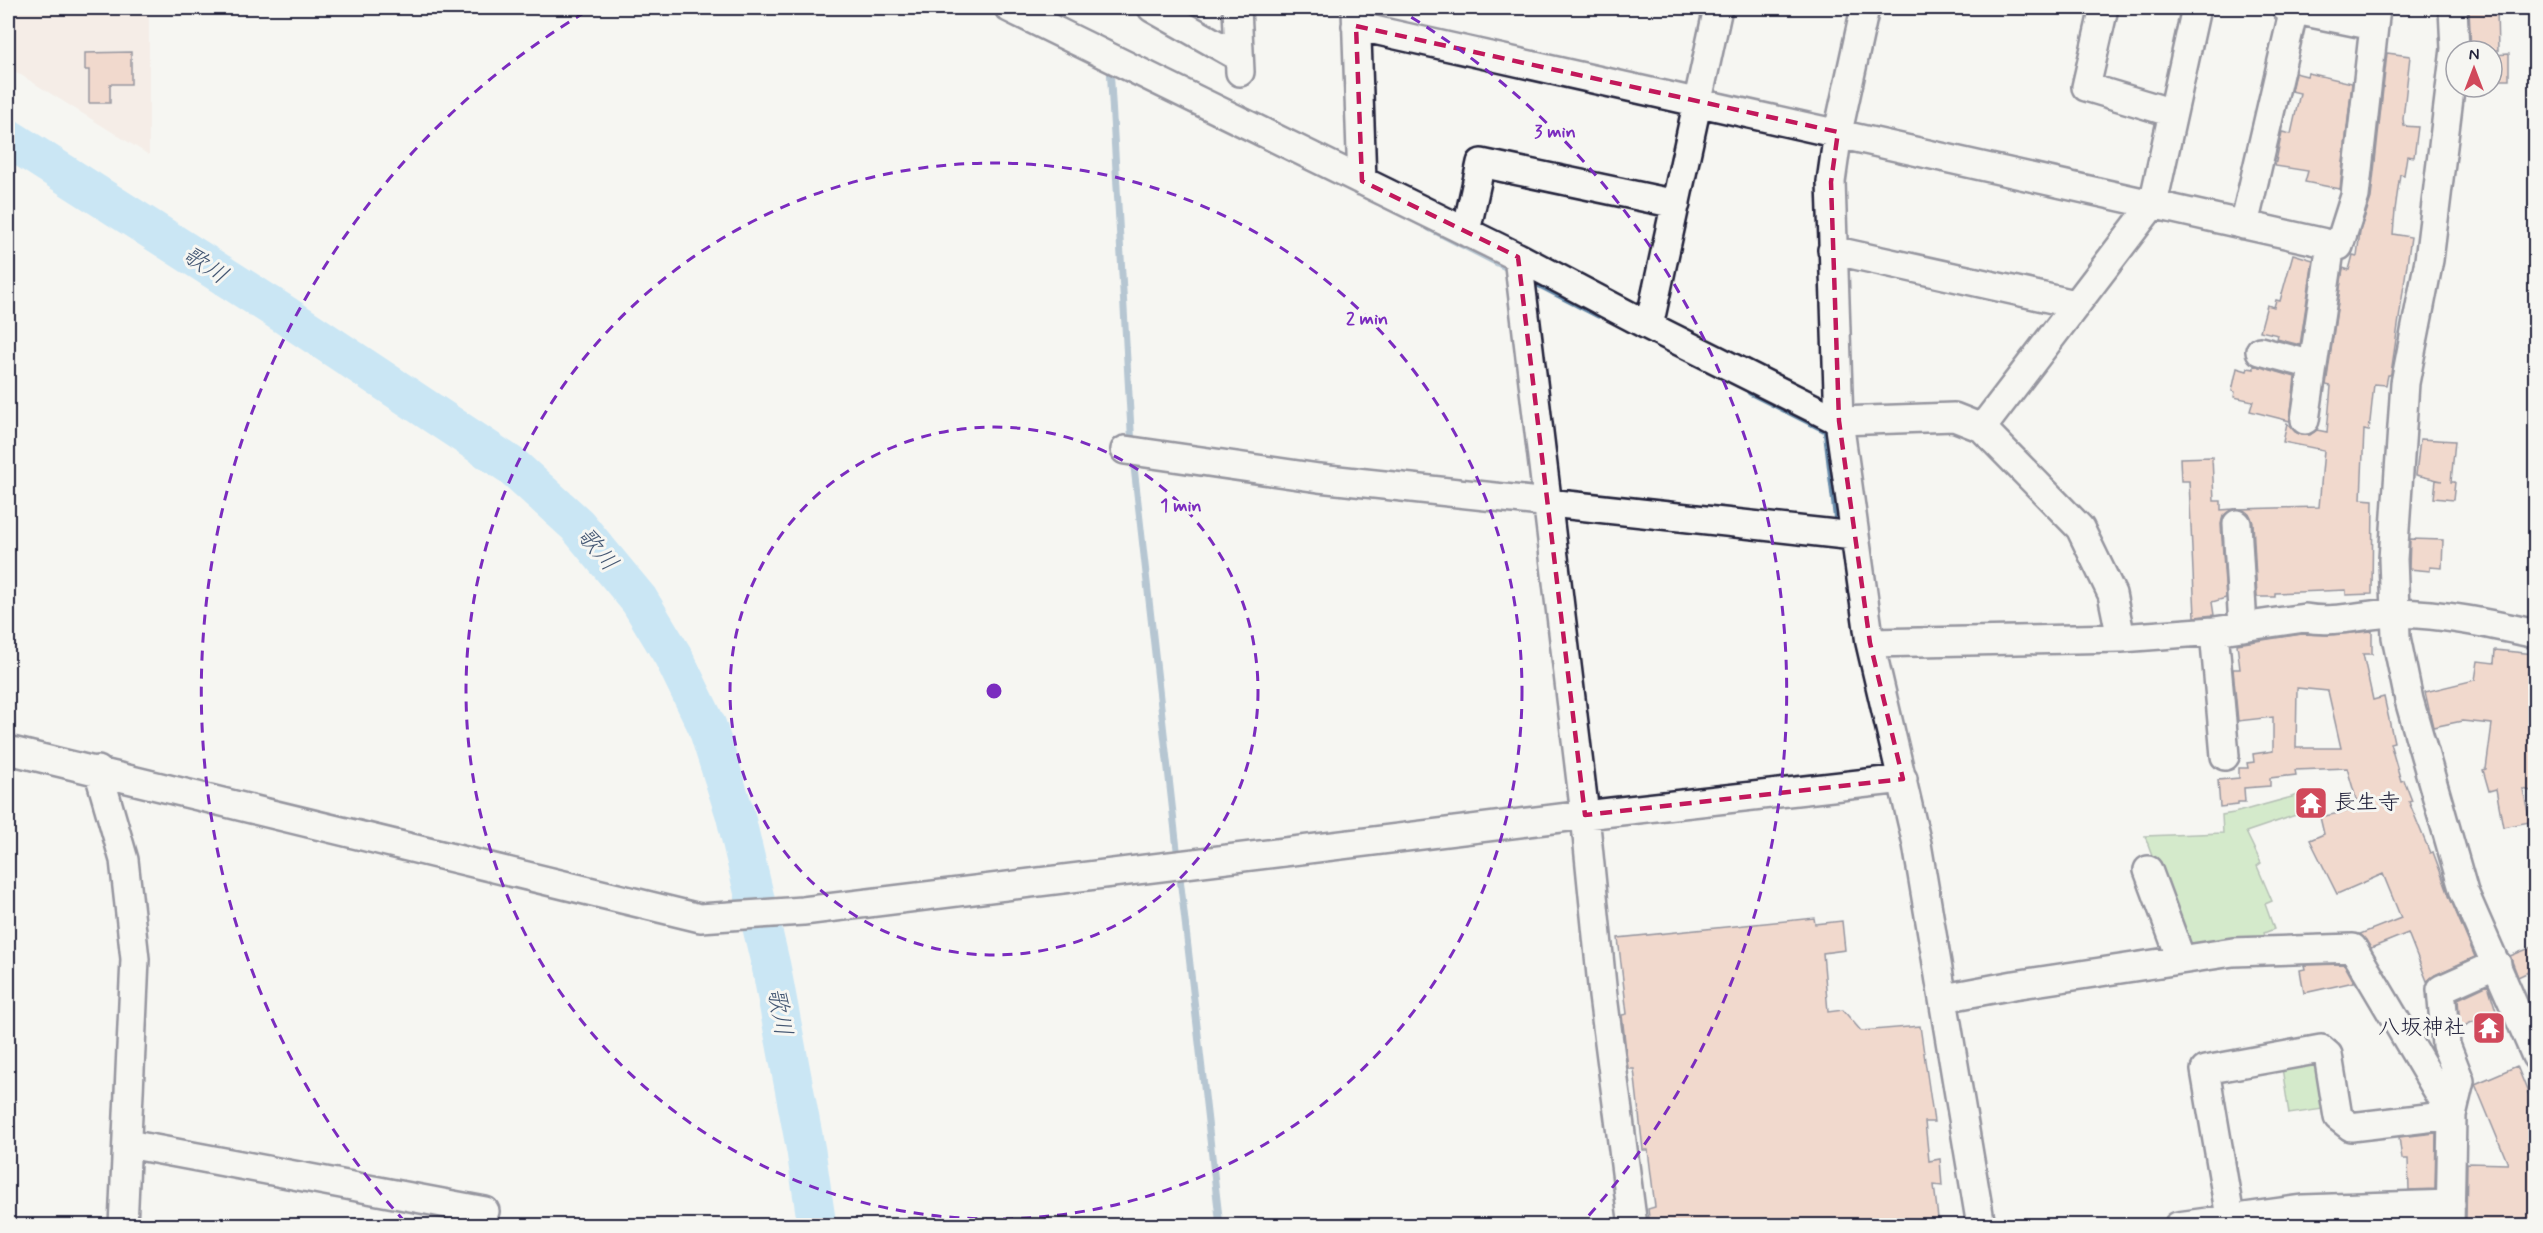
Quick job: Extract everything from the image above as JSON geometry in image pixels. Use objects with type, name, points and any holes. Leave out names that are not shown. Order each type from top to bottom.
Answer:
[{"type":"street","points":[[1009,8],[1518,257],[1649,326],[1839,421],[1954,417],[1982,428],[2080,528],[2112,594],[2121,638]]},
{"type":"street","points":[[1152,8],[1240,66],[1238,8]]},
{"type":"street","points":[[1649,326],[1718,8]]},
{"type":"street","points":[[1865,8],[1838,132],[1832,182],[1832,250],[1839,421],[1870,644],[1917,844],[1981,1226]]},
{"type":"street","points":[[2104,8],[2086,87],[2174,113]]},
{"type":"street","points":[[1982,428],[2153,204],[2196,8]]},
{"type":"street","points":[[1362,181],[1356,17],[1698,103],[1838,132],[2244,225],[2339,246],[2355,196],[2375,17],[2290,8],[2244,225]]},
{"type":"street","points":[[2453,8],[2455,49],[2429,260],[2405,383],[2393,559],[2396,637],[2409,700],[2461,881],[2535,1056]]},
{"type":"street","points":[[1466,232],[1481,163],[1676,204]]},
{"type":"street","points":[[2305,420],[2331,244]]},
{"type":"street","points":[[1832,250],[2075,304]]},
{"type":"street","points":[[1518,257],[1585,814],[1603,996],[1633,1226]]},
{"type":"street","points":[[2260,351],[2313,365]]},
{"type":"street","points":[[1125,450],[1319,478],[1854,536]]},
{"type":"street","points":[[2237,524],[2247,558],[2243,627]]},
{"type":"street","points":[[1870,644],[2121,638],[2214,631],[2306,618],[2320,621],[2395,613],[2455,617],[2535,634]]},
{"type":"street","points":[[2214,631],[2230,742]]},
{"type":"street","points":[[8,750],[700,918],[787,912],[1585,814],[1903,779]]},
{"type":"street","points":[[98,770],[124,860],[135,959],[123,1226]]},
{"type":"street","points":[[2148,870],[2181,958]]},
{"type":"street","points":[[1944,998],[2181,958],[2233,952],[2353,948],[2452,1115]]},
{"type":"street","points":[[2178,1226],[2230,1217],[2451,1215],[2452,1115],[2460,1081],[2446,1045],[2441,989],[2497,964]]},
{"type":"street","points":[[2230,1217],[2205,1070],[2321,1049],[2328,1055],[2338,1117],[2351,1127],[2452,1115]]},
{"type":"street","points":[[128,1144],[485,1211]]},
{"type":"highlighted area","points":[[1356,26],[1838,132],[1831,182],[1839,421],[1870,643],[1903,779],[1585,815],[1518,257],[1362,181]]},
{"type":"shaded area","points":[[8,8],[149,8],[149,155],[8,67]]},
{"type":"green space","points":[[2299,795],[2299,814],[2246,832],[2261,863],[2257,866],[2272,901],[2265,904],[2274,929],[2264,933],[2267,943],[2187,951],[2145,836],[2223,833],[2222,815]]},
{"type":"green space","points":[[2317,1057],[2330,1108],[2289,1114],[2281,1061]]},
{"type":"building","points":[[2469,10],[2497,10],[2498,39],[2470,39]]},
{"type":"building","points":[[131,52],[131,84],[110,84],[110,103],[89,103],[89,70],[85,70],[85,53]]},
{"type":"building","points":[[2387,53],[2410,56],[2403,119],[2404,126],[2418,127],[2414,157],[2407,156],[2404,175],[2400,174],[2395,210],[2393,234],[2411,237],[2391,373],[2388,375],[2386,385],[2374,384],[2369,431],[2364,430],[2361,499],[2373,500],[2372,594],[2346,595],[2346,590],[2275,593],[2275,597],[2257,597],[2253,523],[2250,515],[2239,509],[2319,507],[2324,450],[2283,442],[2287,423],[2295,432],[2302,435],[2310,435],[2317,430],[2327,432],[2331,386],[2326,385],[2343,268],[2349,270],[2353,255],[2357,256],[2360,231],[2371,198]]},
{"type":"building","points":[[2504,54],[2509,54],[2509,80],[2504,80]]},
{"type":"building","points":[[2295,73],[2307,76],[2308,73],[2352,83],[2340,189],[2305,182],[2308,171],[2275,166],[2282,132],[2291,134],[2300,93],[2291,91]]},
{"type":"building","points":[[2293,254],[2313,260],[2300,345],[2277,339],[2278,335],[2260,331],[2267,305],[2274,307],[2276,300],[2280,301]]},
{"type":"building","points":[[2254,365],[2295,377],[2290,421],[2250,411],[2253,401],[2234,397],[2235,392],[2232,391],[2237,368],[2247,371],[2248,368],[2254,369]]},
{"type":"building","points":[[2420,439],[2455,441],[2451,482],[2455,482],[2453,500],[2434,498],[2436,480],[2442,481],[2416,475]]},
{"type":"building","points":[[2212,457],[2214,501],[2221,501],[2221,510],[2233,509],[2223,516],[2221,524],[2226,598],[2212,602],[2214,615],[2195,617],[2189,481],[2181,481],[2180,458]]},
{"type":"building","points":[[2410,539],[2443,540],[2442,568],[2430,567],[2430,571],[2409,569]]},
{"type":"building","points":[[2372,631],[2372,654],[2363,654],[2373,700],[2384,697],[2394,742],[2390,743],[2401,781],[2404,780],[2412,801],[2409,802],[2430,853],[2433,852],[2475,957],[2427,981],[2408,933],[2371,948],[2360,934],[2401,918],[2383,874],[2337,894],[2310,840],[2324,834],[2320,817],[2359,809],[2347,768],[2295,770],[2296,775],[2270,778],[2270,786],[2244,788],[2245,802],[2220,807],[2218,780],[2239,778],[2239,768],[2248,768],[2247,763],[2254,762],[2253,754],[2273,751],[2273,717],[2238,721],[2233,669],[2240,669],[2237,644],[2302,634],[2329,635]],"holes":[[[2297,688],[2328,691],[2341,748],[2296,748]]]},
{"type":"building","points":[[2495,650],[2535,654],[2535,792],[2523,789],[2530,822],[2503,827],[2496,789],[2489,791],[2483,770],[2486,769],[2492,724],[2462,721],[2433,727],[2425,692],[2475,680],[2478,661],[2494,663]]},
{"type":"building","points":[[1814,918],[1815,924],[1842,921],[1845,950],[1823,953],[1828,1012],[1843,1010],[1861,1031],[1920,1026],[1934,1122],[1925,1122],[1929,1161],[1940,1159],[1942,1186],[1934,1185],[1939,1226],[1650,1226],[1648,1209],[1655,1207],[1648,1150],[1643,1150],[1634,1069],[1628,1069],[1622,1015],[1627,1014],[1618,938]]},
{"type":"building","points":[[2535,946],[2535,969],[2518,977],[2510,956]]},
{"type":"building","points":[[2344,964],[2354,982],[2304,993],[2300,970],[2305,969],[2304,965]]},
{"type":"building","points":[[2488,985],[2502,1030],[2487,1036],[2485,1033],[2479,1036],[2474,1021],[2460,1028],[2458,999]]},
{"type":"building","points":[[2517,1066],[2535,1110],[2535,1226],[2491,1226],[2492,1223],[2466,1220],[2467,1163],[2508,1164],[2475,1084]]},
{"type":"building","points":[[2436,1133],[2435,1189],[2409,1190],[2408,1159],[2402,1159],[2399,1137]]},
{"type":"waterway","points":[[1110,66],[1132,447]]},
{"type":"waterway","name":"歌川","points":[[8,138],[282,313],[512,466],[577,525],[639,600],[673,656],[707,726],[735,814],[771,966],[806,1151],[817,1226]]},
{"type":"waterway","points":[[1429,228],[1513,271]]},
{"type":"waterway","points":[[1528,279],[1598,315]]},
{"type":"waterway","points":[[1750,392],[1826,430],[1837,522]]},
{"type":"waterway","points":[[1133,458],[1178,858]]},
{"type":"waterway","points":[[1179,869],[1220,1226]]},
{"type":"place","name":"長生寺","points":[[2311,803]]},
{"type":"place","name":"八坂神社","points":[[2489,1028]]}]
